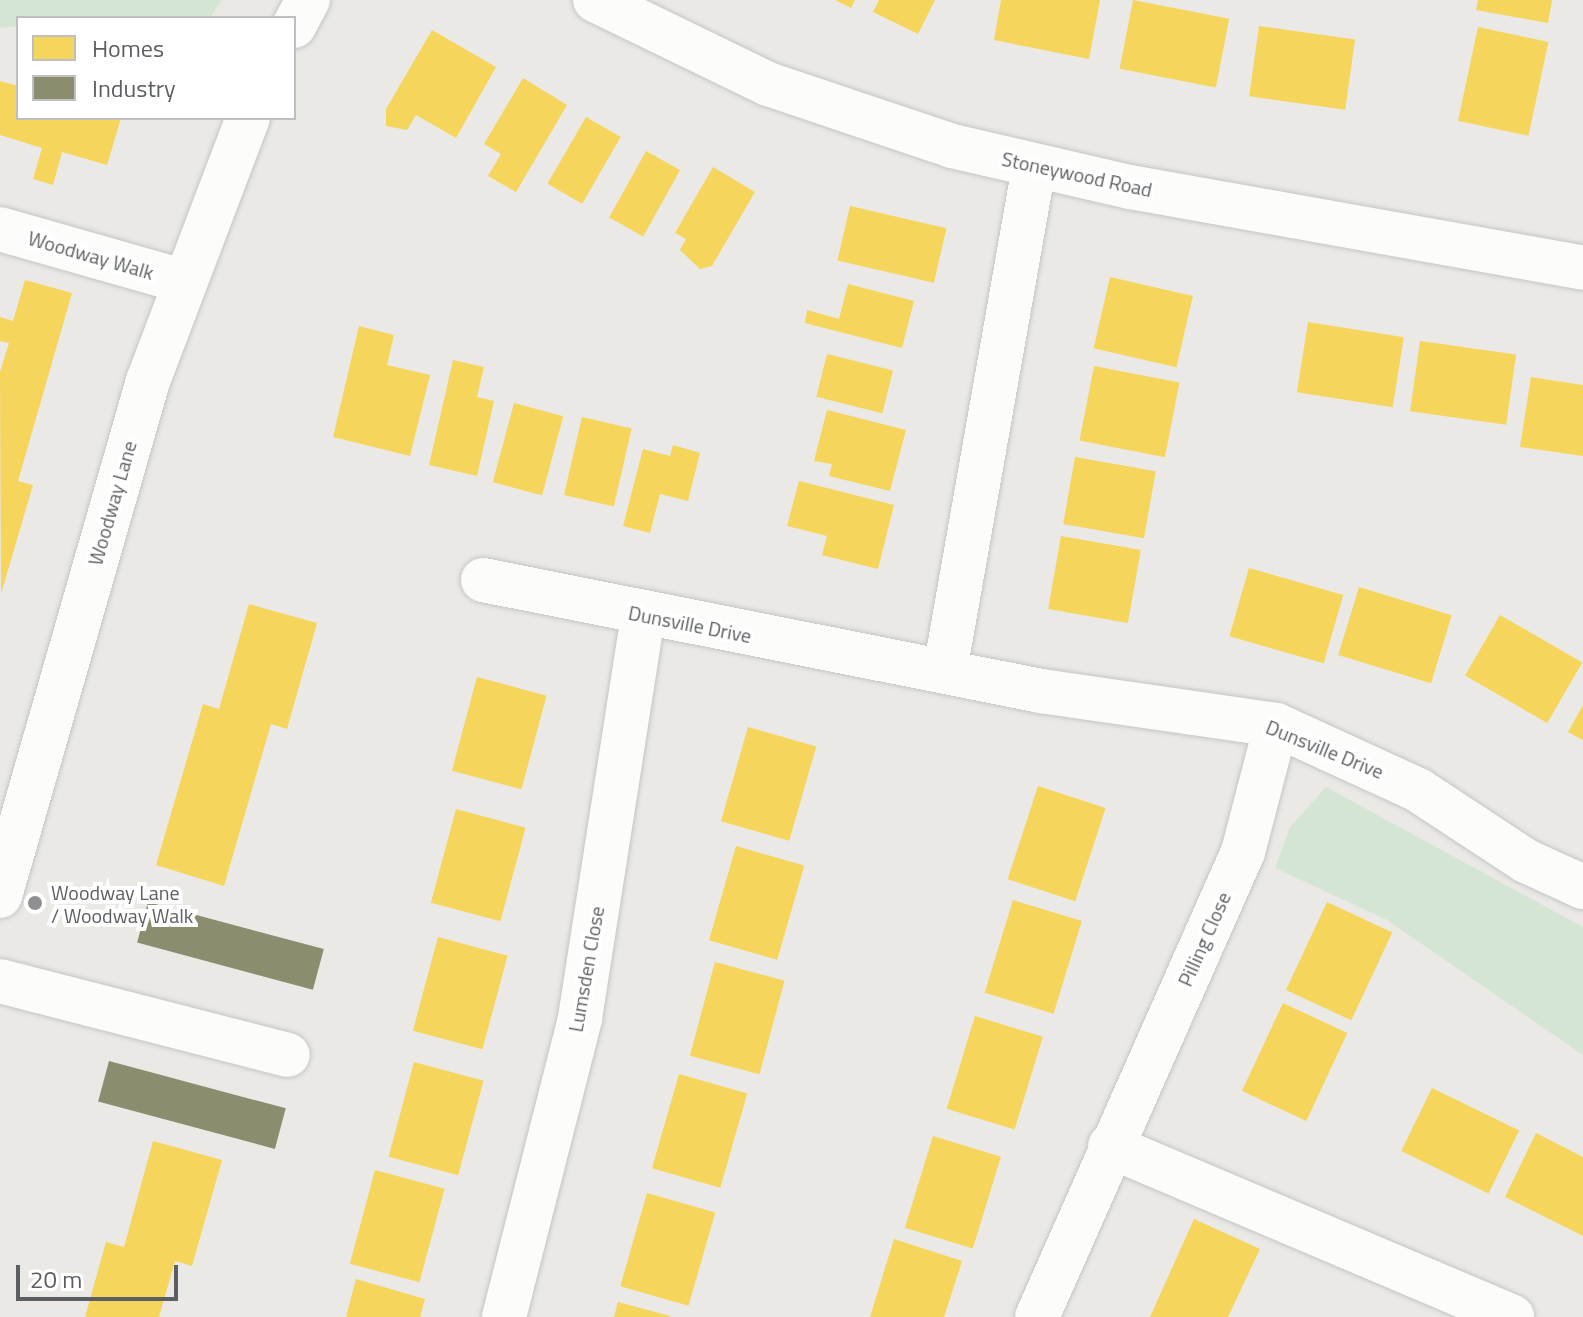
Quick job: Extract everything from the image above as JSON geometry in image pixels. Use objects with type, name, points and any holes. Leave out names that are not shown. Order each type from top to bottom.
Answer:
[{"type":"street","points":[[296,22],[308,0]]},
{"type":"street","name":"Stoneywood Road","points":[[595,0],[782,89],[1034,167],[1583,268]]},
{"type":"street","name":"Woodway Lane","points":[[0,896],[183,281],[247,120]]},
{"type":"street","points":[[945,671],[1034,167]]},
{"type":"street","name":"Woodway Walk","points":[[0,229],[183,281]]},
{"type":"street","name":"Dunsville Drive","points":[[483,580],[643,616],[945,671],[1276,725],[1406,783],[1526,861],[1583,887]]},
{"type":"street","name":"Lumsden Close","points":[[504,1317],[580,1018],[643,616]]},
{"type":"street","name":"Pilling Close","points":[[1037,1317],[1110,1146],[1243,852],[1276,725]]},
{"type":"street","points":[[0,981],[288,1055]]},
{"type":"street","points":[[1110,1146],[1449,1304],[1512,1317]]},
{"type":"green space","points":[[0,0],[222,0],[211,16],[16,16],[16,26],[0,28]]},
{"type":"green space","points":[[1326,787],[1583,927],[1583,1055],[1387,920],[1275,868],[1290,827]]},
{"type":"building: Homes","points":[[835,0],[855,0],[851,8]]},
{"type":"building: Homes","points":[[879,0],[935,0],[918,34],[873,12]]},
{"type":"building: Homes","points":[[1001,0],[1100,0],[1089,59],[994,40]]},
{"type":"building: Homes","points":[[1133,0],[1229,19],[1216,87],[1120,69]]},
{"type":"building: Homes","points":[[1478,0],[1552,0],[1548,23],[1476,10]]},
{"type":"building: Homes","points":[[1259,26],[1355,39],[1345,110],[1249,96]]},
{"type":"building: Homes","points":[[1478,27],[1548,42],[1528,136],[1458,121]]},
{"type":"building: Homes","points":[[432,30],[496,67],[456,138],[416,115],[407,130],[386,126],[386,109]]},
{"type":"building: Homes","points":[[523,78],[567,105],[516,192],[488,176],[501,154],[484,144]]},
{"type":"building: Homes","points":[[0,81],[16,85],[16,120],[120,120],[107,165],[62,152],[53,185],[33,179],[42,148],[0,135]]},
{"type":"building: Homes","points":[[586,117],[621,137],[582,204],[548,184]]},
{"type":"building: Homes","points":[[646,151],[680,170],[643,236],[609,217]]},
{"type":"building: Homes","points":[[713,167],[755,192],[712,266],[700,269],[680,250],[686,239],[675,233]]},
{"type":"building: Homes","points":[[850,206],[946,228],[934,283],[837,261]]},
{"type":"building: Homes","points":[[1110,277],[1193,296],[1176,367],[1094,348]]},
{"type":"building: Homes","points":[[25,280],[72,293],[18,481],[33,485],[1,594],[0,372],[9,343],[0,341],[0,317],[13,321]]},
{"type":"building: Homes","points":[[848,284],[914,301],[902,348],[805,323],[807,310],[839,319]]},
{"type":"building: Homes","points":[[1308,322],[1404,337],[1393,407],[1297,392]]},
{"type":"building: Homes","points":[[359,326],[394,335],[387,365],[430,375],[410,456],[333,437]]},
{"type":"building: Homes","points":[[1420,341],[1516,354],[1506,425],[1410,411]]},
{"type":"building: Homes","points":[[827,354],[893,370],[882,413],[816,397]]},
{"type":"building: Homes","points":[[453,360],[484,367],[477,397],[494,401],[477,476],[429,465]]},
{"type":"building: Homes","points":[[1094,366],[1179,383],[1165,457],[1079,441]]},
{"type":"building: Homes","points":[[1531,377],[1583,385],[1583,456],[1520,447]]},
{"type":"building: Homes","points":[[514,403],[563,416],[542,495],[493,482]]},
{"type":"building: Homes","points":[[827,410],[906,430],[890,491],[829,476],[832,464],[814,461]]},
{"type":"building: Homes","points":[[582,417],[632,428],[614,506],[564,495]]},
{"type":"building: Homes","points":[[673,445],[700,453],[688,501],[660,494],[650,533],[623,526],[643,449],[670,456]]},
{"type":"building: Homes","points":[[1075,457],[1156,471],[1144,538],[1063,524]]},
{"type":"building: Homes","points":[[799,481],[894,505],[878,569],[822,555],[827,536],[787,526]]},
{"type":"building: Homes","points":[[1061,536],[1141,550],[1128,623],[1048,609]]},
{"type":"building: Homes","points":[[1249,568],[1343,595],[1324,663],[1229,636]]},
{"type":"building: Homes","points":[[1359,587],[1452,615],[1431,683],[1338,655]]},
{"type":"building: Homes","points":[[249,604],[317,623],[287,729],[271,724],[224,886],[156,865],[203,704],[219,709]]},
{"type":"building: Homes","points":[[1500,615],[1582,663],[1547,723],[1465,676]]},
{"type":"building: Homes","points":[[477,677],[547,696],[521,789],[452,771]]},
{"type":"building: Homes","points":[[1583,705],[1583,740],[1568,732]]},
{"type":"building: Homes","points":[[748,727],[816,747],[789,841],[721,821]]},
{"type":"building: Homes","points":[[1038,786],[1106,808],[1075,901],[1008,879]]},
{"type":"building: Homes","points":[[456,809],[526,828],[500,921],[431,903]]},
{"type":"building: Homes","points":[[736,846],[804,866],[777,960],[709,940]]},
{"type":"building: Homes","points":[[1013,900],[1082,921],[1053,1014],[985,993]]},
{"type":"building: Homes","points":[[1327,902],[1392,932],[1351,1020],[1286,990]]},
{"type":"building: Homes","points":[[438,937],[508,956],[482,1049],[413,1031]]},
{"type":"building: Homes","points":[[715,962],[785,981],[759,1074],[690,1056]]},
{"type":"building: Homes","points":[[1283,1003],[1347,1033],[1306,1121],[1242,1091]]},
{"type":"building: Homes","points":[[975,1016],[1043,1037],[1015,1130],[947,1109]]},
{"type":"building: Homes","points":[[414,1062],[484,1081],[458,1175],[389,1157]]},
{"type":"building: Homes","points":[[679,1074],[747,1094],[720,1188],[652,1168]]},
{"type":"building: Homes","points":[[1432,1088],[1519,1131],[1488,1193],[1401,1151]]},
{"type":"building: Homes","points":[[1536,1133],[1583,1157],[1583,1236],[1505,1197]]},
{"type":"building: Homes","points":[[933,1136],[1001,1157],[973,1249],[905,1228]]},
{"type":"building: Homes","points":[[153,1141],[222,1160],[192,1266],[175,1261],[159,1317],[85,1317],[106,1242],[124,1247]]},
{"type":"building: Homes","points":[[375,1170],[445,1189],[419,1282],[350,1264]]},
{"type":"building: Homes","points":[[647,1193],[715,1213],[689,1306],[620,1286]]},
{"type":"building: Homes","points":[[1194,1219],[1260,1249],[1228,1317],[1150,1317]]},
{"type":"building: Homes","points":[[894,1239],[962,1261],[944,1317],[870,1317]]},
{"type":"building: Homes","points":[[356,1279],[425,1299],[420,1317],[346,1317]]},
{"type":"building: Homes","points":[[618,1302],[670,1316],[670,1317],[614,1317]]},
{"type":"building: Industry","points":[[148,902],[324,949],[313,990],[137,943]]},
{"type":"building: Industry","points":[[109,1061],[286,1108],[275,1149],[98,1102]]},
{"type":"place","name":"Woodway Lane / Woodway Walk","points":[[35,903]]}]
